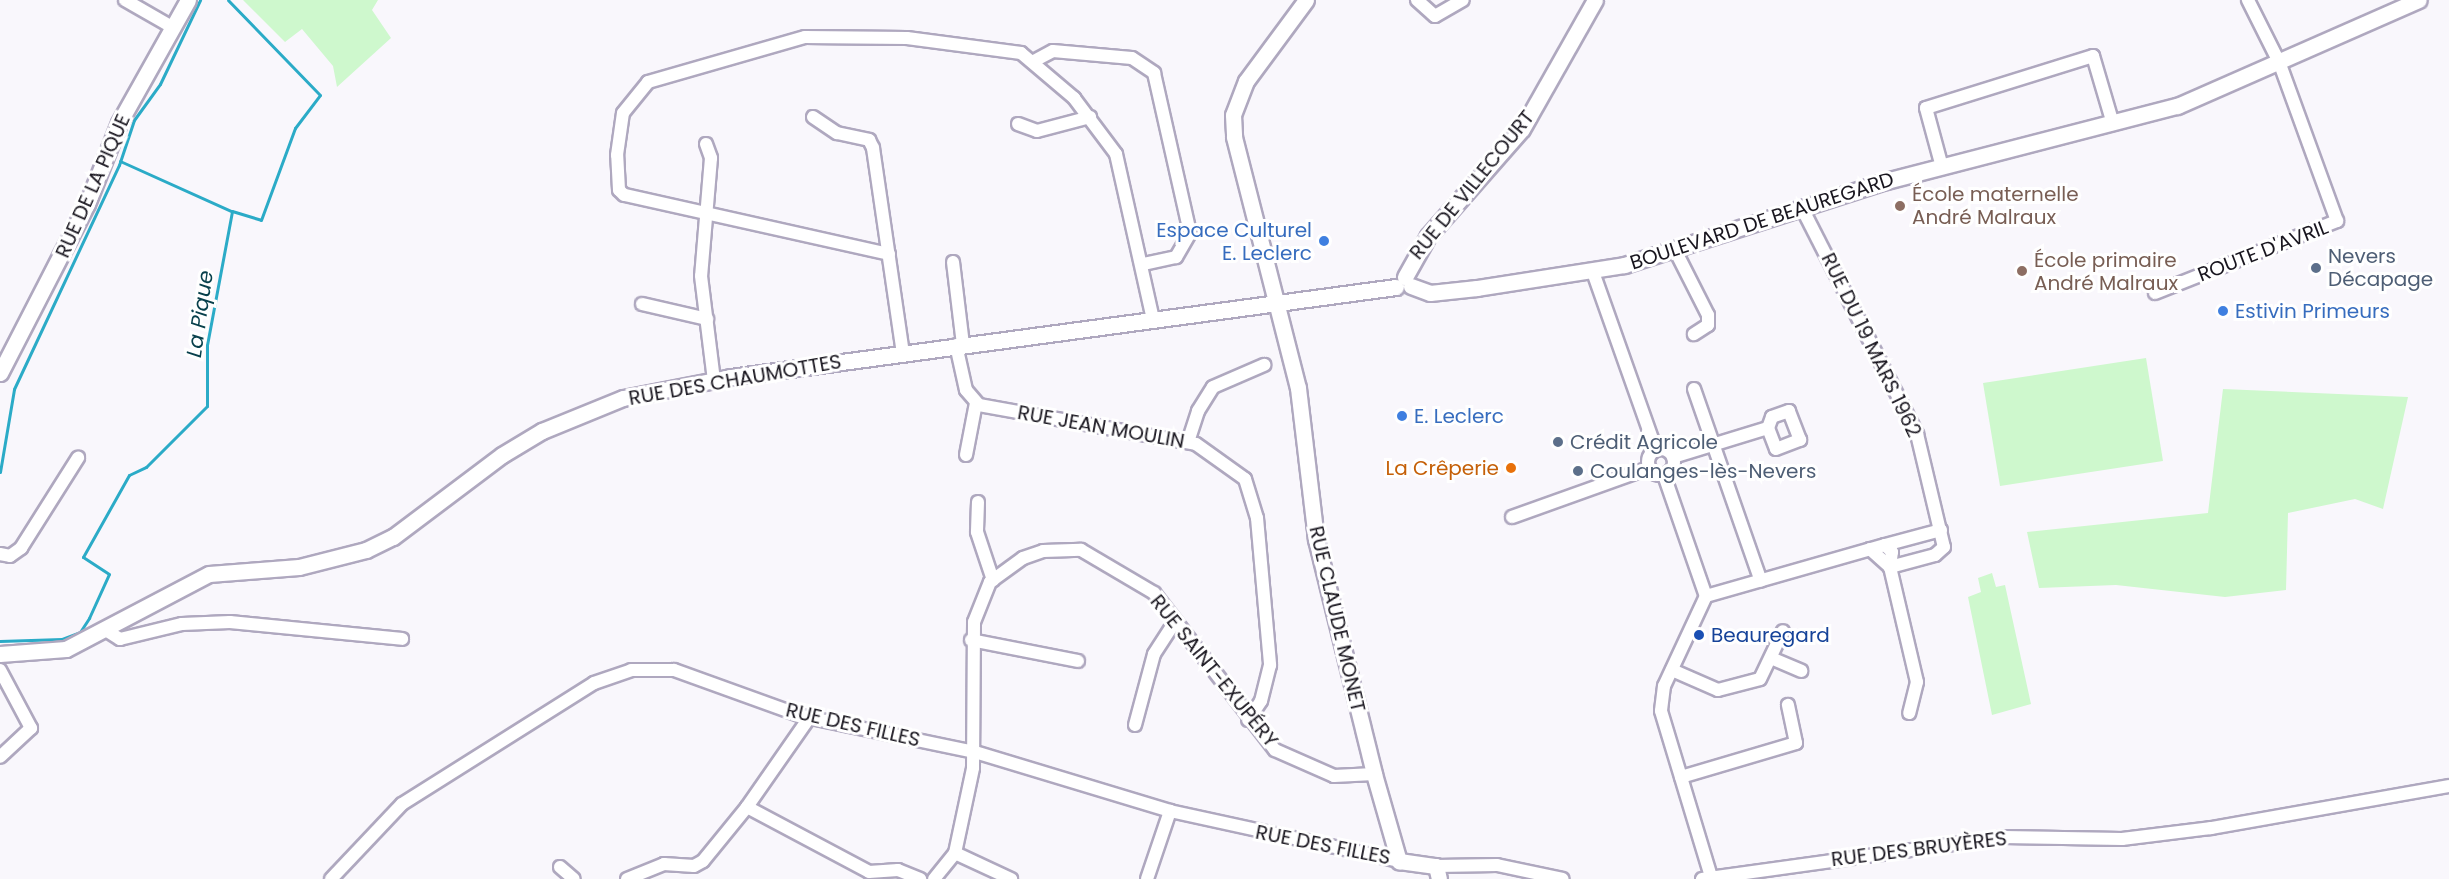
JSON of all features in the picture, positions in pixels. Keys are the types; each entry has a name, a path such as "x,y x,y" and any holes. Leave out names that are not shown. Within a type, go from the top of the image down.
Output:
{"street":[{"path":"125,0 172,27"},
{"name":"RUE DE LA PIQUE","path":"0,373 87,204 119,123 188,0"},
{"name":"RUE CLAUDE MONET","path":"1306,0 1256,64 1233,115 1239,167 1279,302 1306,434 1316,539 1374,774 1399,861"},
{"path":"1417,0 1435,16 1463,0"},
{"path":"2248,0 2280,64"},
{"name":"BOULEVARD DE BEAUREGARD","path":"1279,302 1404,283 1430,293 1593,272 1675,250 1802,208 1942,167 2177,106 2280,64 2419,0"},
{"name":"RUE DE VILLECOURT","path":"1404,283 1428,236 1522,129 1588,2"},
{"path":"889,254 637,200 619,190 619,122 648,82 805,38 973,44 1021,52 1034,61 1090,117 1123,173 1153,319"},
{"path":"1034,61 1053,51 1120,57 1139,60 1154,73 1190,233 1176,257 1142,264"},
{"path":"1942,167 1926,108 2093,56 2113,124"},
{"name":"ROUTE D'AVRIL","path":"2155,293 2337,221 2280,64"},
{"path":"813,117 837,133 871,143 903,353"},
{"path":"1018,124 1037,131 1090,117"},
{"path":"706,144 711,158 701,276 714,380"},
{"name":"RUE DU 19 MARS 1962","path":"1802,208 1910,417 1941,530"},
{"path":"1675,250 1708,315 1708,325 1694,333"},
{"path":"953,262 959,345 966,390 976,403 966,455"},
{"path":"1593,272 1656,450 1649,468"},
{"name":"RUE DES CHAUMOTTES","path":"0,654 66,649 209,574 322,564 366,550 393,537 502,455 542,431 623,398 714,380 1279,302"},
{"path":"642,304 707,319"},
{"path":"1188,442 1197,411 1213,387 1264,365"},
{"path":"1694,389 1761,581"},
{"name":"RUE JEAN MOULIN","path":"976,403 1188,442 1234,467 1254,502 1270,665 1264,695 1248,720"},
{"path":"1656,450 1673,458 1768,428"},
{"path":"0,554 10,556 21,548 78,458"},
{"path":"1664,475 1673,466 1673,458"},
{"path":"1512,517 1649,468 1664,475 1706,596 1672,670 1661,703 1706,878"},
{"path":"933,879 955,853 975,752 971,640 993,580 977,532 978,502"},
{"path":"1706,596 1941,530 1942,552 1890,567"},
{"path":"1885,545 1892,552 1890,567 1917,682 1909,713"},
{"name":"RUE SAINT-EXUPÉRY","path":"993,580 1023,558 1065,548 1081,550 1154,593 1248,720 1275,750 1313,771 1374,774"},
{"path":"1870,549 1890,567"},
{"path":"104,629 120,639 182,624 230,622 402,639"},
{"path":"1136,725 1154,654 1175,622"},
{"path":"1672,670 1718,690 1760,679 1783,631"},
{"path":"971,640 1078,661"},
{"path":"1771,658 1801,671"},
{"path":"0,670 31,728 0,757"},
{"name":"RUE DES FILLES","path":"331,879 402,804 594,683 631,670 674,670 809,718 975,752 1170,811 1399,861 1437,873"},
{"path":"1681,777 1796,743 1788,705"},
{"path":"627,879 664,864 694,866 703,861 747,807 809,718"},
{"name":"RUE DES BRUYÈRES","path":"1706,878 2004,837 2122,839 2211,828 2449,786"},
{"path":"747,807 869,873 898,870 920,879"},
{"path":"1147,879 1170,811"},
{"path":"955,853 1011,879"},
{"path":"1437,873 1497,865 1563,879"},
{"path":"560,867 574,879"}],"green space":[{"path":"243,0 378,0 372,10 391,38 337,87 333,66 302,29 285,42"},
{"path":"2146,358 2163,461 2000,486 1983,383"},
{"path":"2223,389 2408,397 2383,509 2355,499 2288,513 2286,590 2225,597 2116,585 2039,588 2027,532 2208,513"},
{"path":"1992,573 1996,587 2005,585 2031,704 1992,715 1968,597 1981,592 1978,578"}],"waterway":[{"name":"La Pique","path":"0,472 14,389 119,165 134,120 160,84 200,0"},
{"name":"La Pique","path":"0,641 62,639 80,632 89,618 109,574 83,557 129,475 146,467 207,406 207,345 232,211 261,220 295,128 320,95 228,0"},
{"name":"La Pique","path":"120,161 231,211"}],"place":[{"name":"École maternelle André Malraux","path":"1900,206"},
{"name":"Espace Culturel E. Leclerc","path":"1324,241"},
{"name":"Nevers Décapage","path":"2316,268"},
{"name":"École primaire André Malraux","path":"2022,271"},
{"name":"Estivin Primeurs","path":"2223,311"},
{"name":"E. Leclerc","path":"1402,416"},
{"name":"Crédit Agricole","path":"1558,442"},
{"name":"La Crêperie","path":"1511,468"},
{"name":"Coulanges-lès-Nevers","path":"1578,471"},
{"name":"Beauregard","path":"1699,635"}]}
